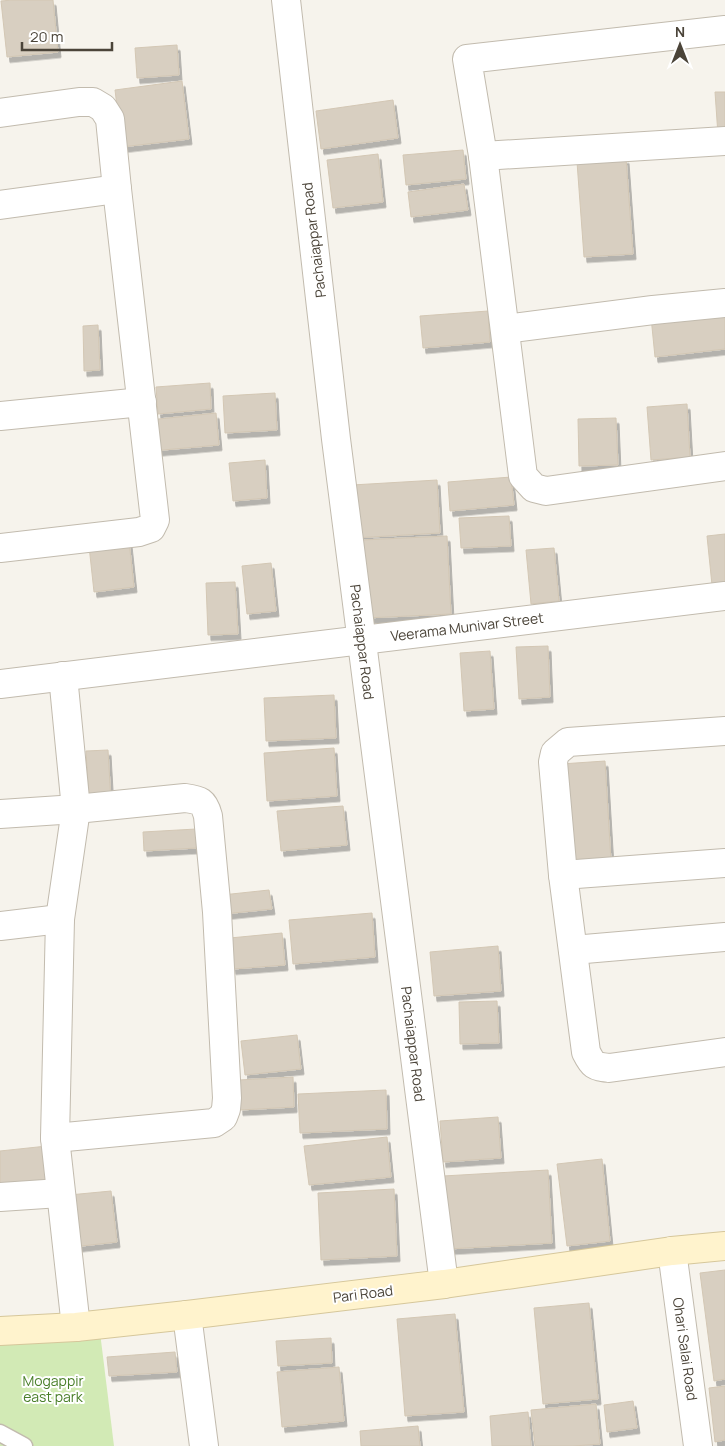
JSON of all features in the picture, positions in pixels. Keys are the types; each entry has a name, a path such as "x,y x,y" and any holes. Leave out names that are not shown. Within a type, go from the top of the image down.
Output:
{"main road":[{"name":"Pari Road","path":"0,1331 76,1327 187,1315 444,1284 672,1251 725,1246"}],"street":[{"name":"Pachaiappar Road","path":"286,0 336,439 444,1284"},
{"path":"725,30 467,59 483,156 523,476 534,488 546,491 725,466"},
{"path":"0,113 79,102 93,102 103,108 110,119 156,520 151,528 139,532 0,548"},
{"path":"483,156 725,141"},
{"path":"0,205 117,189"},
{"path":"505,329 725,303"},
{"path":"0,416 142,402"},
{"name":"Veerama Munivar Street","path":"0,684 725,596"},
{"path":"63,676 76,809 60,919 55,1138 76,1327"},
{"path":"725,731 568,742 555,754 553,762 563,875 586,1052 589,1059 596,1066 609,1068 725,1052"},
{"path":"0,814 76,809 186,798 198,800 205,806 208,816 217,912 227,1098 223,1117 214,1123 55,1138"},
{"path":"563,875 725,863"},
{"path":"0,926 60,919"},
{"path":"573,950 725,937"},
{"path":"0,1196 60,1194"},
{"name":"Ohari Salai Road","path":"672,1251 698,1446"},
{"path":"187,1315 204,1446"}],"lane":[{"path":"0,1433 24,1446"}],"green space":[{"name":"Mogappir east park","path":"99,1324 114,1446 0,1446 0,1330"}],"building":[{"path":"53,0 58,52 7,57 1,1"},
{"path":"177,45 179,75 137,78 135,48"},
{"path":"182,81 189,139 122,147 115,90"},
{"path":"715,92 725,92 725,135 718,135"},
{"path":"393,100 398,138 321,149 316,111"},
{"path":"463,150 466,179 406,185 403,155"},
{"path":"378,154 383,202 333,208 327,160"},
{"path":"626,158 633,254 584,257 577,162"},
{"path":"464,184 468,210 411,217 408,192"},
{"path":"725,310 725,349 655,357 651,317"},
{"path":"488,311 490,342 423,348 420,316"},
{"path":"98,325 100,370 84,371 83,326"},
{"path":"210,383 211,409 158,414 156,387"},
{"path":"275,393 277,430 225,433 223,396"},
{"path":"687,404 690,457 651,460 647,407"},
{"path":"216,413 219,445 152,451 149,420"},
{"path":"616,418 618,465 579,466 578,419"},
{"path":"265,460 267,498 233,501 229,463"},
{"path":"511,477 514,505 450,511 448,482"},
{"path":"437,480 440,533 354,538 352,485"},
{"path":"509,516 511,546 461,548 459,518"},
{"path":"725,534 725,584 712,585 707,536"},
{"path":"447,536 451,614 366,618 362,540"},
{"path":"129,541 134,587 94,592 89,546"},
{"path":"554,548 559,601 531,604 526,550"},
{"path":"271,563 276,611 247,614 242,566"},
{"path":"235,582 238,634 208,635 206,583"},
{"path":"548,646 550,697 519,699 516,647"},
{"path":"490,651 494,709 464,711 460,653"},
{"path":"334,695 336,738 266,741 264,698"},
{"path":"334,748 337,796 267,801 264,753"},
{"path":"108,750 111,802 89,804 86,751"},
{"path":"605,761 611,861 567,864 561,764"},
{"path":"343,806 347,845 281,851 277,811"},
{"path":"196,829 197,848 144,851 143,832"},
{"path":"269,890 272,909 224,914 222,895"},
{"path":"372,913 375,957 293,964 289,920"},
{"path":"282,933 285,965 233,969 230,938"},
{"path":"498,946 501,991 434,996 430,952"},
{"path":"497,1001 499,1043 460,1044 459,1002"},
{"path":"297,1035 301,1069 245,1075 241,1041"},
{"path":"293,1077 294,1107 240,1110 239,1080"},
{"path":"386,1090 387,1129 300,1133 298,1094"},
{"path":"498,1117 501,1158 443,1162 440,1121"},
{"path":"387,1137 391,1177 309,1185 304,1146"},
{"path":"47,1146 51,1183 0,1189 0,1151"},
{"path":"602,1159 610,1241 567,1246 557,1164"},
{"path":"548,1170 552,1243 448,1249 443,1176"},
{"path":"394,1189 397,1256 321,1260 318,1193"},
{"path":"111,1191 117,1242 73,1247 69,1195"},
{"path":"725,1270 725,1379 714,1381 700,1273"},
{"path":"589,1303 598,1399 543,1404 534,1308"},
{"path":"455,1314 464,1412 405,1416 397,1319"},
{"path":"331,1338 332,1363 278,1366 276,1341"},
{"path":"175,1352 177,1372 109,1376 107,1357"},
{"path":"339,1367 344,1421 282,1427 277,1372"},
{"path":"725,1386 725,1440 715,1442 709,1388"},
{"path":"633,1401 637,1428 607,1432 604,1405"},
{"path":"596,1404 600,1444 535,1446 531,1410"},
{"path":"528,1412 531,1446 492,1446 490,1416"},
{"path":"418,1426 420,1446 361,1446 360,1431"}]}
